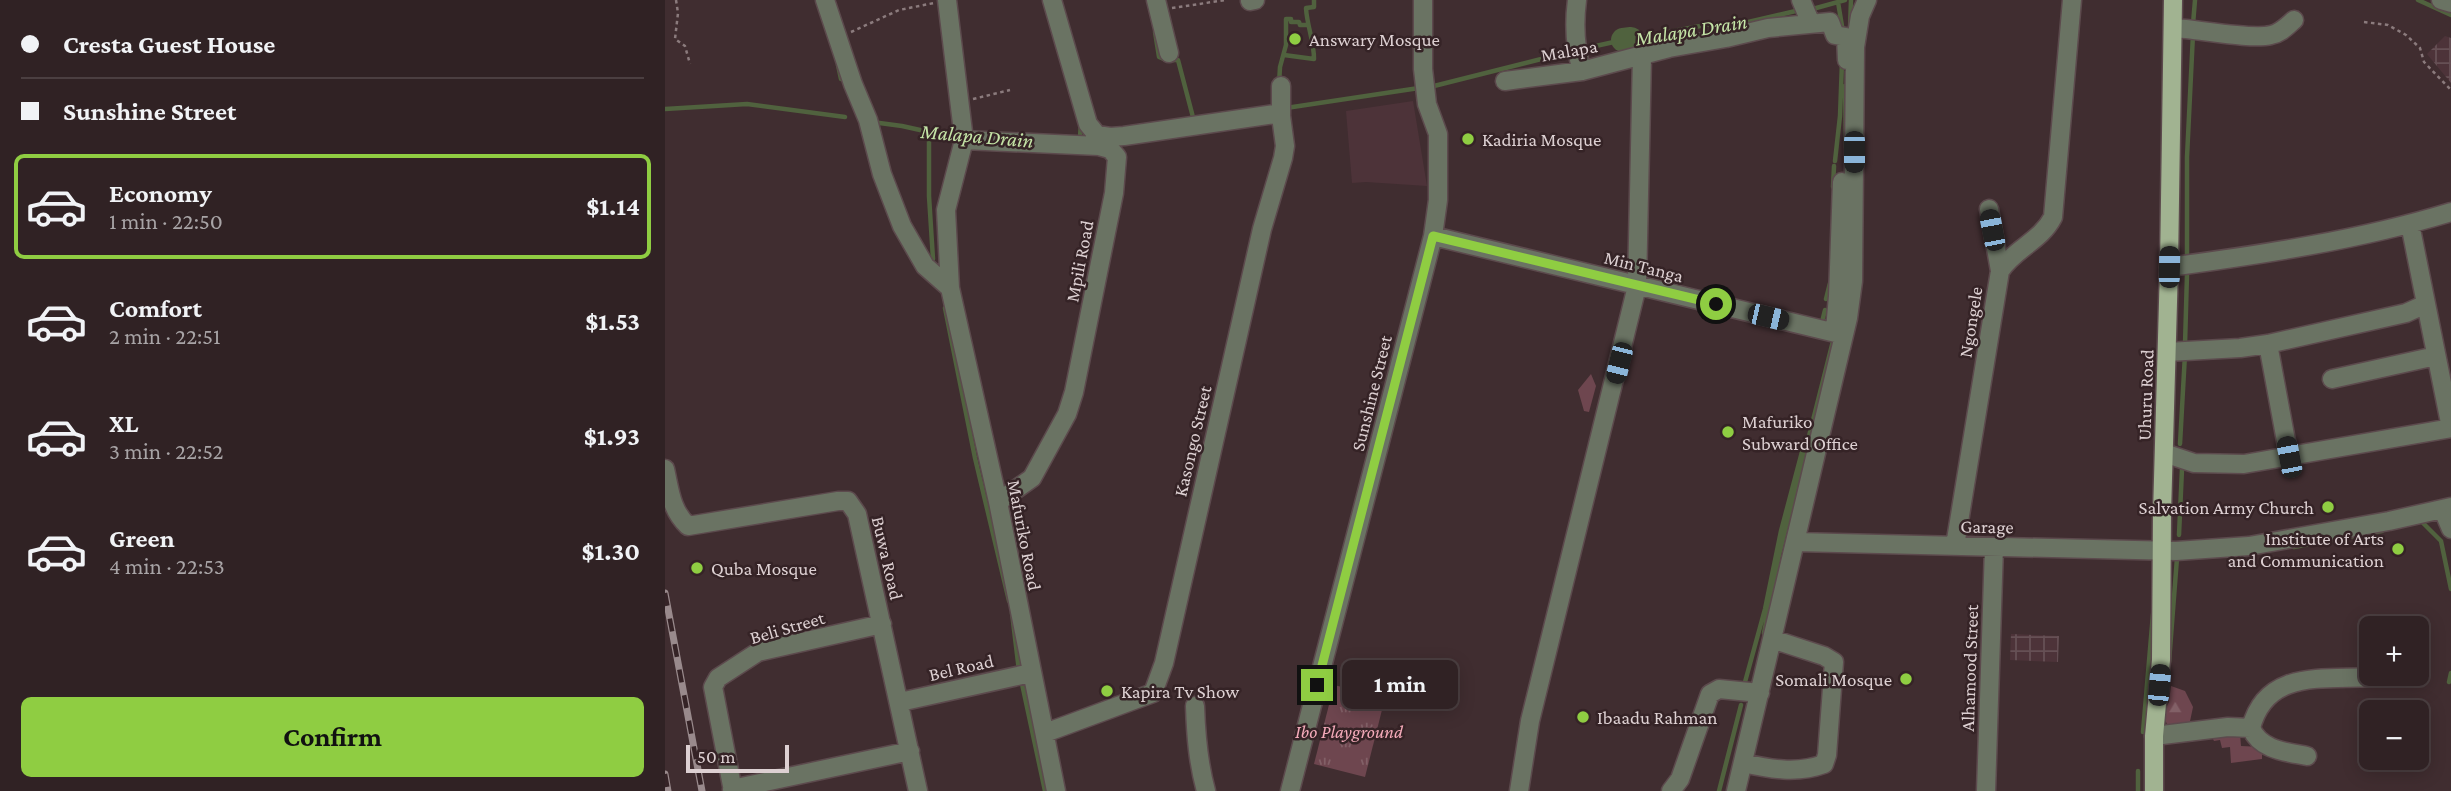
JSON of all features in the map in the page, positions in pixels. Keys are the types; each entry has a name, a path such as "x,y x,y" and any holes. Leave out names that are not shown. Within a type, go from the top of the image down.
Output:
{"main road":[{"name":"Uhuru Road","path":"2154,791 2154,736 2170,551 2164,453 2173,0"}],"street":[{"path":"825,0 868,120 882,174 902,226 925,266 950,288"},
{"path":"1052,0 1088,124 1097,135 1124,136 1281,113"},
{"name":"Sunshine Street","path":"1290,791 1433,236 1438,200 1438,134 1427,104 1423,69 1423,0"},
{"path":"1577,0 1575,20 1582,71"},
{"path":"1801,0 1809,19"},
{"path":"1737,791 1796,542 1839,334 1853,281 1847,44 1867,0"},
{"name":"Ngongele","path":"1955,546 2000,271 2008,258 2046,230 2053,217 2073,0"},
{"path":"2441,0 2451,3"},
{"name":"Mafuriko Road","path":"945,1 964,139 946,209 950,288 998,502 1056,791"},
{"path":"1157,5 1169,52"},
{"path":"2173,27 2253,36 2271,35 2294,20"},
{"name":"Malapa","path":"1506,81 1582,71 1669,48 1768,28 1830,22 1835,35 1847,44"},
{"path":"1519,791 1530,721 1637,286 1642,56"},
{"name":"Kasongo Street","path":"1045,733 1153,693 1164,663 1262,229 1283,158 1285,146 1281,86"},
{"name":"Mpili Road","path":"964,139 1099,146 1110,149 1117,157 1111,207 1074,392 1067,414 1033,478 998,502"},
{"path":"1989,209 2000,271"},
{"path":"2169,267 2288,251 2410,224 2451,212"},
{"path":"2164,453 2194,463 2244,464 2451,428 2410,224"},
{"name":"Min Tanga","path":"1433,236 1839,334"},
{"path":"2167,352 2268,344 2406,313 2426,303"},
{"path":"2268,344 2289,457"},
{"path":"2332,379 2436,356"},
{"name":"Buwa Road","path":"665,469 677,516 688,526 848,501 857,514 918,791"},
{"path":"2447,509 2451,529"},
{"name":"Garage","path":"1796,542 2170,551 2249,545 2447,509"},
{"name":"Alhamood Street","path":"1986,791 1994,547"},
{"name":"Beli Street","path":"733,790 713,687 717,678 758,653 882,624"},
{"path":"1743,763 1774,770 1796,769 1824,764 1827,755 1834,662 1824,656 1772,639"},
{"name":"Bel Road","path":"900,702 1031,673"},
{"path":"2307,756 2267,747 2255,737 2251,728 2255,713 2266,696 2290,682 2359,678"},
{"path":"1671,791 1680,779 1710,694 1719,689 1760,693"},
{"path":"1195,706 1196,744 1206,791"},
{"path":"2154,736 2228,727 2251,728"},
{"path":"733,790 910,751"}],"path":[{"path":"675,0 678,13 675,39 685,46 690,64"},
{"path":"1157,5 1226,0"},
{"path":"838,39 899,10 945,1"},
{"path":"2364,22 2388,25 2406,35 2420,48 2424,62 2451,90"},
{"path":"960,102 1010,90"}],"shaded area":[{"path":"2445,36 2451,38 2451,83 2427,54"},
{"path":"1413,101 1427,186 1352,183 1346,111"},
{"path":"2011,634 2059,636 2058,662 2010,660"}],"green space":[{"path":"1591,374 1596,386 1589,412 1584,411 1578,390"},
{"name":"Ibo Playground","path":"1334,685 1385,698 1365,777 1314,764"},
{"path":"2171,686 2185,691 2193,707 2189,726 2168,727 2163,714 2169,702"},
{"path":"2240,733 2241,746 2262,747 2262,759 2231,763 2230,747 2222,748 2220,740 2214,741 2211,735"}],"waterway":[{"path":"1284,55 1314,59 1306,8 1314,7 1314,0"},
{"name":"Malapa Drain","path":"1809,10 1845,0"},
{"path":"1850,28 1851,0"},
{"path":"2193,24 2195,0"},
{"name":"Malapa Drain","path":"2418,0 2451,15"},
{"path":"1838,2 1843,32"},
{"name":"Malapa Drain","path":"1631,39 1711,24 1731,26 1800,10 1801,12"},
{"path":"1279,84 1286,45 1286,19 1299,22 1300,25 1308,25"},
{"path":"1155,32 1159,57 1178,60 1194,121"},
{"path":"2187,258 2187,157 2193,34"},
{"name":"Malapa Drain","path":"1623,40 1631,39"},
{"name":"Malapa Drain","path":"1582,49 1623,40"},
{"name":"Malapa Drain","path":"1430,87 1565,53"},
{"path":"1835,161 1842,62"},
{"path":"838,65 841,79"},
{"path":"1845,86 1846,148"},
{"name":"Malapa Drain","path":"1286,108 1419,88"},
{"name":"Malapa Drain","path":"665,109 747,104 845,117"},
{"path":"1080,138 1081,121"},
{"name":"Malapa Drain","path":"872,122 956,138 957,135"},
{"path":"929,131 933,259"},
{"path":"1833,187 1834,166"},
{"path":"2185,345 2187,274"},
{"path":"1826,299 1830,283"},
{"path":"945,308 975,458 1009,601"},
{"path":"1821,326 1825,310"},
{"path":"1764,633 1779,555 1834,337"},
{"path":"2180,444 2185,354"},
{"path":"1745,682 1803,448"},
{"path":"2179,535 2182,469"},
{"path":"2417,522 2421,521 2441,541 2451,589"},
{"path":"2294,547 2382,531"},
{"path":"2169,662 2177,558"},
{"path":"1012,613 1019,671"},
{"path":"2143,732 2153,614"},
{"path":"2449,682 2451,673"},
{"path":"1021,679 1045,791"},
{"path":"1719,791 1741,705"},
{"path":"2138,771 2138,791"}],"railway":[{"path":"665,593 702,791"},
{"path":"665,774 668,791"}],"place":[{"name":"Answary Mosque","path":"1295,39"},
{"name":"Kadiria Mosque","path":"1468,139"},
{"name":"Mafuriko Subward Office","path":"1728,432"},
{"name":"Salvation Army Church","path":"2328,507"},
{"name":"Institute of Arts and Communication","path":"2398,549"},
{"name":"Quba Mosque","path":"697,568"},
{"name":"Somali Mosque","path":"1906,679"},
{"name":"Kapira Tv Show","path":"1107,691"},
{"name":"Ibaadu Rahman","path":"1583,717"}],"route":[{"path":"1317,685 1433,236 1716,304"}]}
